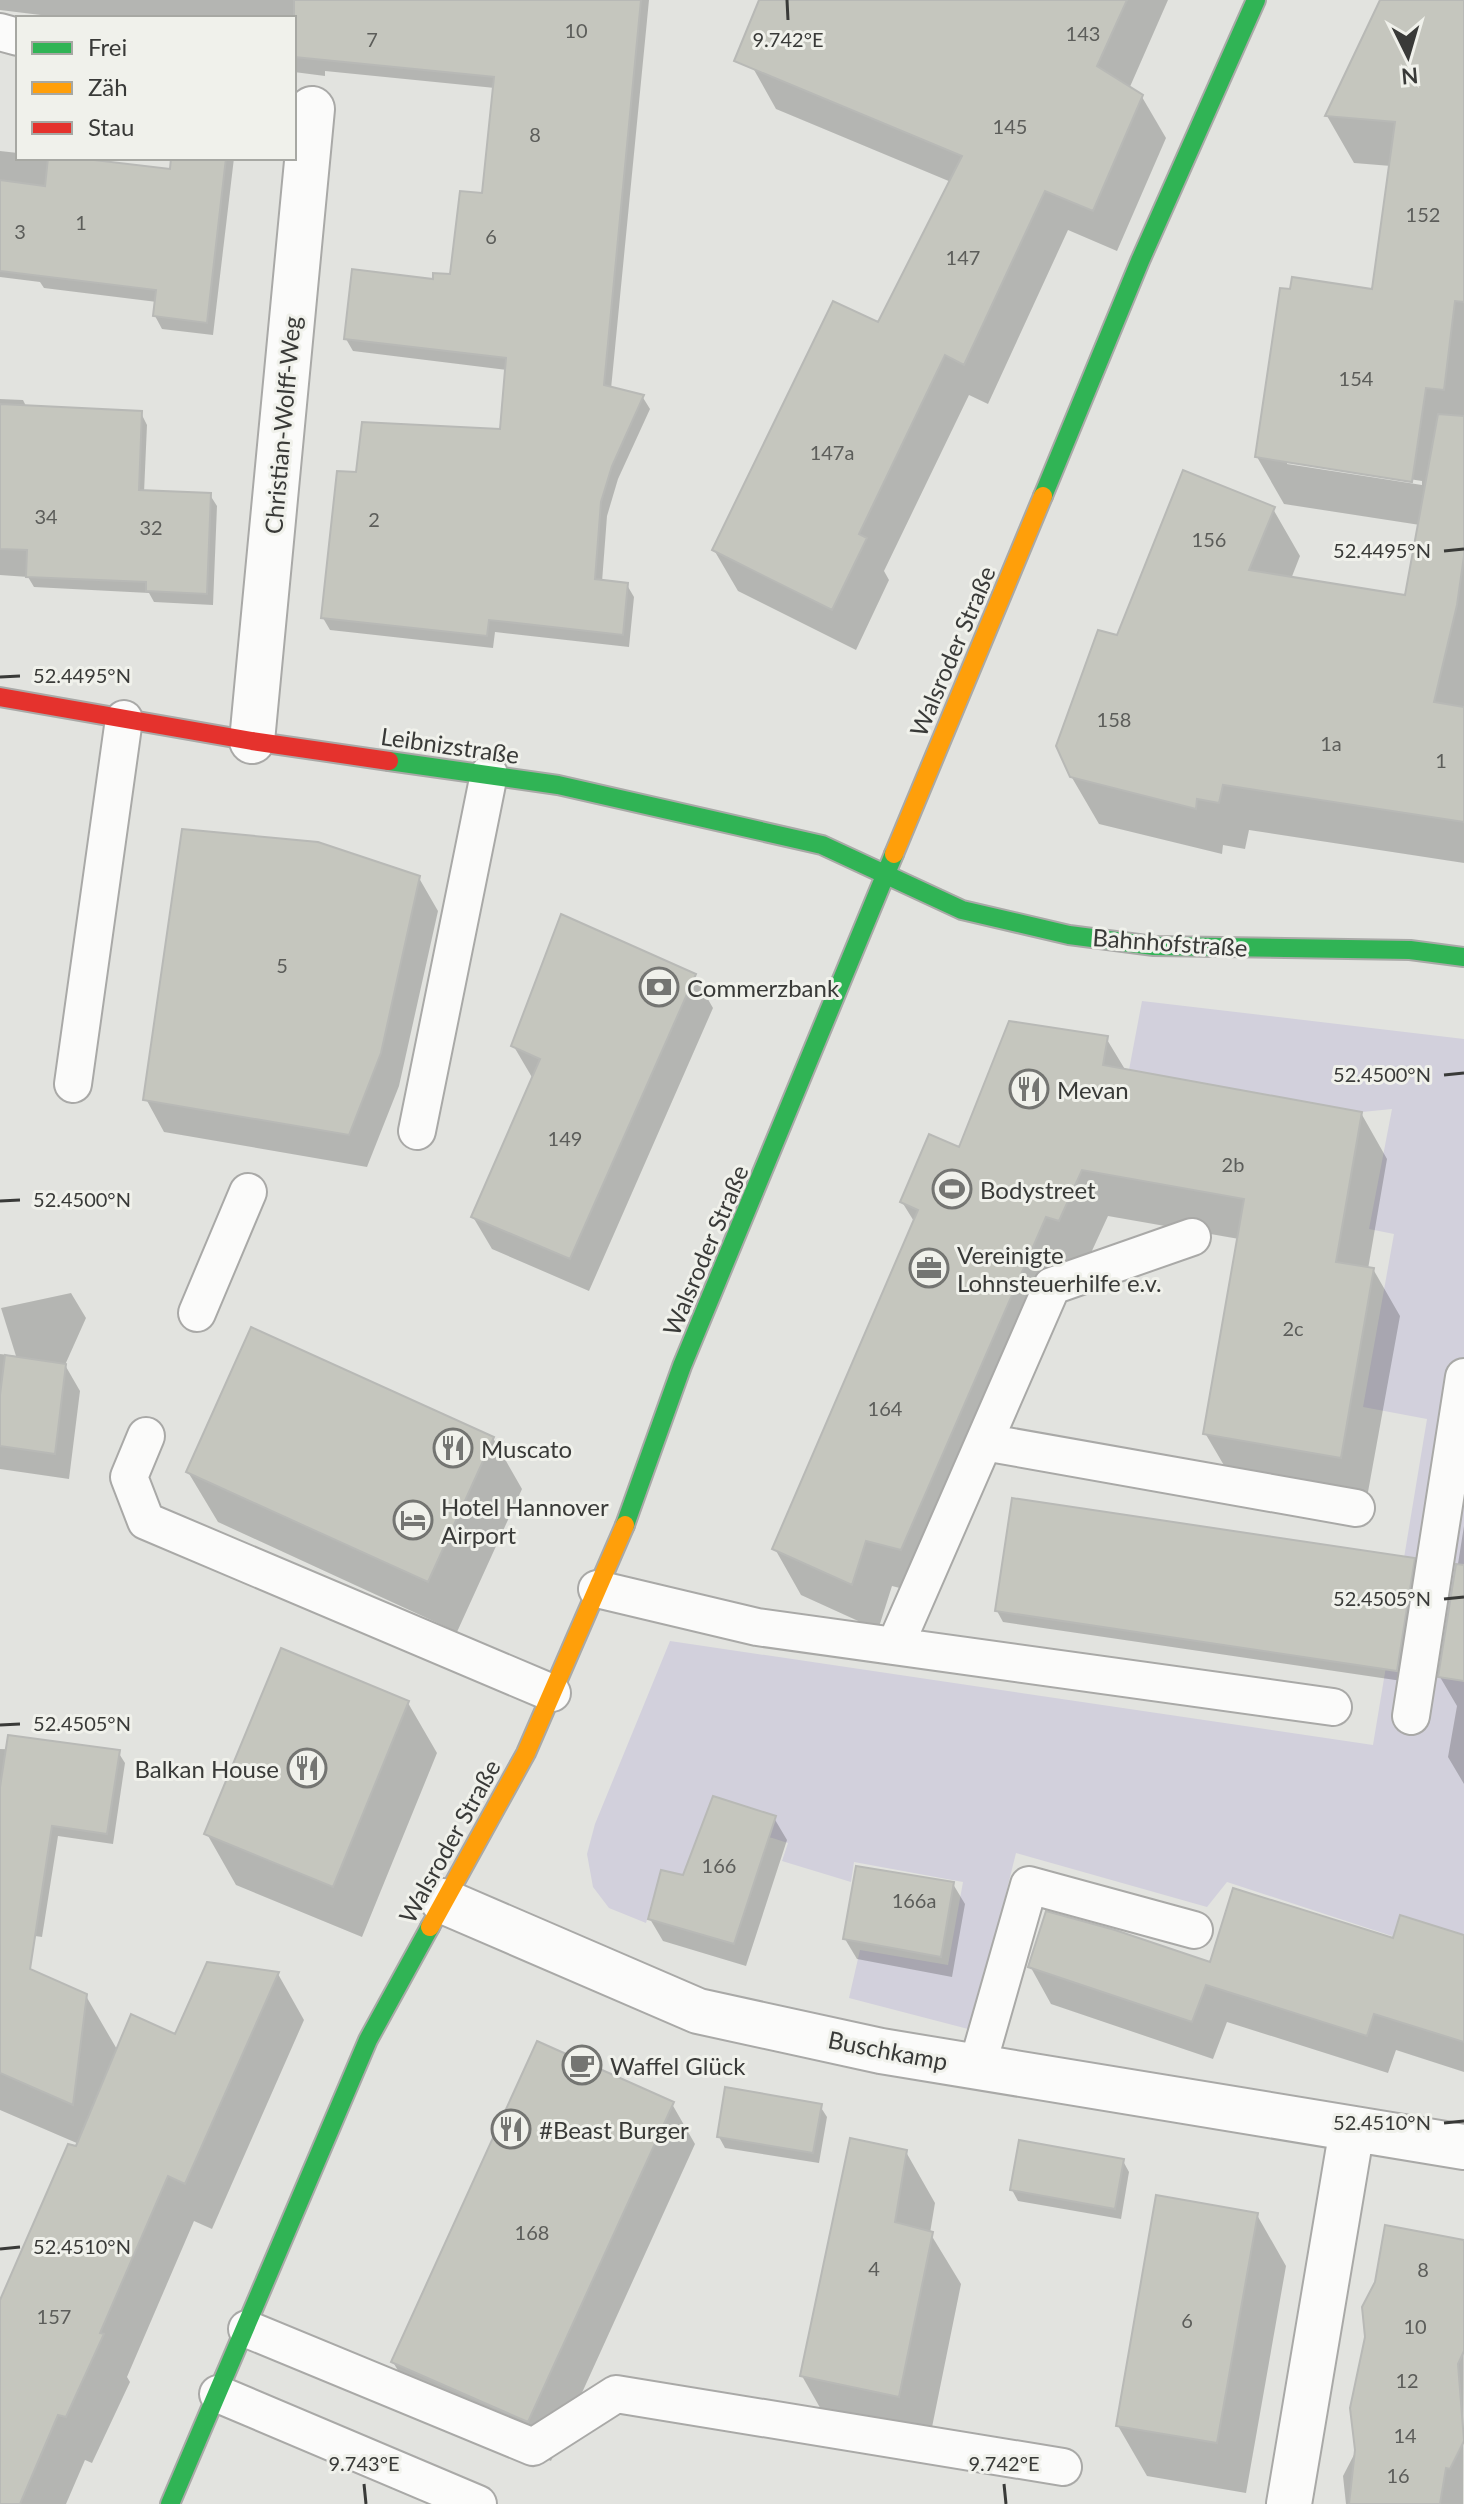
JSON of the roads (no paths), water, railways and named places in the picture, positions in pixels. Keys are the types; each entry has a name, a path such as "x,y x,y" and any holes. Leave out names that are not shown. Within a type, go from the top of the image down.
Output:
{"street":[{"name":"Walsroder Straße","path":"170,2504 368,2040 526,1753 629,1516 682,1366 1140,261 1256,0"},
{"name":"Christian-Wolff-Weg","path":"252,741 303,107"},
{"name":"Leibnizstraße","path":"0,697 252,741 558,785 822,845 885,876"},
{"name":"Bahnhofstraße","path":"885,876 962,910 1069,935 1154,946 1410,950 1464,957"},
{"name":"Buschkamp","path":"443,1901 698,2011 881,2051 1464,2147"},
{"path":"1289,2504 1352,2129"}],"lane":[{"path":"73,1084 124,719"},
{"path":"417,1131 489,774"},
{"path":"197,1313 248,1192"},
{"path":"895,1646 1052,1286 1192,1237"},
{"path":"1411,1716 1464,1377"},
{"path":"146,1436 129,1477 146,1521 552,1693"},
{"path":"984,1442 1356,1508"},
{"path":"597,1589 757,1627 1333,1707"},
{"path":"977,2067 1029,1885 1194,1930"},
{"path":"247,2329 533,2447 616,2394 1063,2467"},
{"path":"218,2394 478,2504"}],"place":[{"name":"Commerzbank","path":"659,987"},
{"name":"Mevan","path":"1029,1089"},
{"name":"Bodystreet","path":"952,1189"},
{"name":"Vereinigte Lohnsteuerhilfe e.v.","path":"929,1268"},
{"name":"Muscato","path":"453,1448"},
{"name":"Hotel Hannover Airport","path":"413,1520"},
{"name":"Balkan House","path":"307,1768"},
{"name":"Waffel Glück","path":"582,2065"},
{"name":"#Beast Burger","path":"511,2129"}]}
